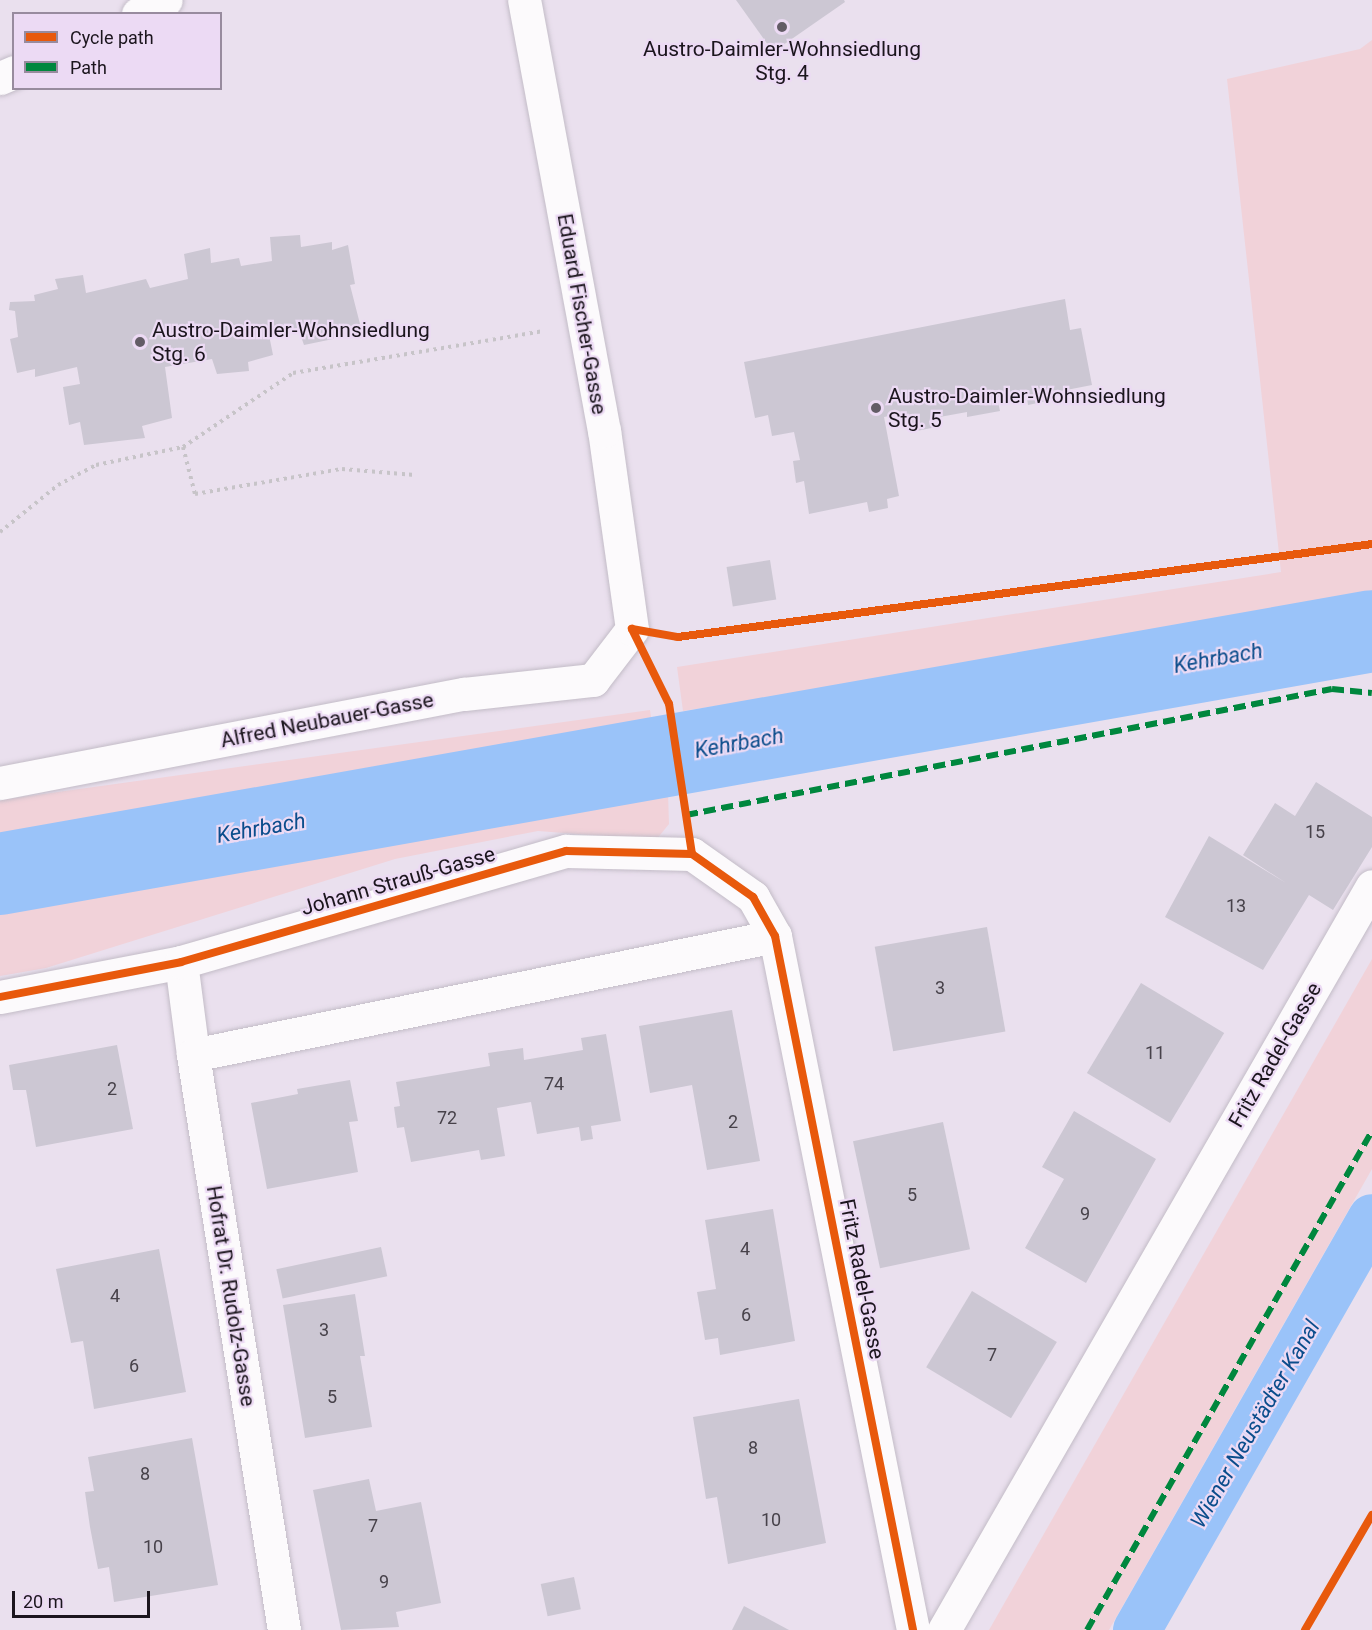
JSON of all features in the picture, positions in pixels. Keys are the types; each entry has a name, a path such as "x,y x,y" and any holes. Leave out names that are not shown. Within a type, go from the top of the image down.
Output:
{"street":[{"path":"142,12 166,0"},
{"name":"Eduard Fischer-Gasse","path":"524,0 604,431 632,628"},
{"name":"Alfred Neubauer-Gasse","path":"0,783 464,694 593,680 632,628"},
{"name":"Johann Strauß-Gasse","path":"0,998 181,962 566,851 692,854 753,897 776,936"},
{"name":"Fritz Radel-Gasse","path":"944,1630 1372,886"},
{"path":"193,1055 776,936"},
{"name":"Fritz Radel-Gasse","path":"776,936 913,1630"},
{"name":"Hofrat Dr. Rudolz-Gasse","path":"181,962 193,1055 284,1630"}],"path":[{"path":"0,532 58,485 96,465 183,447 293,373 585,324"},
{"path":"183,447 195,494 342,469 415,475"}],"shaded area":[{"path":"1372,40 1372,604 683,711 677,667 1281,572 1227,79 1360,49"},
{"path":"650,710 655,744 0,853 0,800"},
{"path":"668,793 669,824 656,840 538,831 395,859 46,968 0,976 0,909"},
{"path":"1372,959 1372,1169 1109,1630 989,1630"}],"building":[{"name":"Austro-Daimler-Wohnsiedlung Stg. 4","path":"736,0 844,0 845,2 773,52"},
{"name":"Austro-Daimler-Wohnsiedlung Stg. 6","path":"300,235 301,247 332,242 332,250 348,245 355,284 350,285 360,324 336,330 338,338 304,345 298,328 269,335 273,355 248,362 249,371 217,374 212,359 165,367 172,418 142,426 145,438 84,445 80,422 69,425 63,387 80,384 77,367 35,377 35,369 17,373 10,339 18,337 15,311 9,310 10,302 35,301 34,295 58,289 55,279 83,275 86,293 146,279 150,288 188,279 184,254 210,248 211,263 239,258 241,266 272,261 270,237"},
{"name":"Austro-Daimler-Wohnsiedlung Stg. 5","path":"1065,299 1070,330 1081,328 1092,385 1051,393 1052,400 1028,405 1026,391 997,397 1000,411 967,417 967,412 934,418 936,427 912,432 911,423 900,425 898,414 884,417 899,496 887,499 888,508 869,512 867,502 809,514 804,481 796,483 793,461 800,460 794,432 772,436 768,415 755,418 744,362"},
{"path":"770,560 776,600 733,606 727,567"},
{"path":"1316,782 1372,817 1372,847 1333,910 1309,895 1263,970 1165,917 1209,836 1286,883 1243,855 1275,803 1295,816"},
{"path":"987,927 1005,1031 893,1051 875,947"},
{"path":"1141,983 1224,1033 1170,1123 1087,1073"},
{"path":"732,1010 760,1161 707,1170 692,1085 650,1093 639,1026"},
{"path":"606,1034 621,1121 591,1126 593,1139 581,1141 579,1127 537,1134 531,1102 497,1108 505,1156 481,1160 479,1150 411,1162 404,1127 397,1128 394,1107 400,1106 396,1082 490,1066 488,1053 523,1048 524,1060 583,1050 581,1038"},
{"path":"117,1045 133,1129 36,1147 26,1090 13,1090 9,1065"},
{"path":"350,1080 358,1121 349,1122 358,1172 267,1189 251,1103 298,1094 297,1089"},
{"path":"1074,1111 1156,1159 1086,1283 1025,1248 1064,1179 1042,1167"},
{"path":"943,1122 970,1249 880,1268 853,1141"},
{"path":"773,1209 795,1341 720,1355 718,1338 705,1340 697,1292 716,1289 705,1220"},
{"path":"381,1247 387,1276 283,1299 276,1269"},
{"path":"159,1249 186,1392 94,1409 83,1341 71,1343 56,1269"},
{"path":"972,1291 1057,1342 1011,1418 926,1367"},
{"path":"355,1294 365,1356 360,1356 372,1427 305,1438 283,1305"},
{"path":"799,1399 826,1543 728,1564 717,1497 706,1499 693,1417"},
{"path":"192,1438 218,1585 114,1602 109,1567 98,1569 90,1527 85,1492 94,1491 88,1457"},
{"path":"369,1479 376,1511 421,1502 441,1603 396,1612 399,1627 341,1630 313,1490"},
{"path":"574,1577 581,1609 548,1616 541,1584"},
{"path":"744,1606 789,1630 732,1630"}],"waterway":[{"name":"Kehrbach","path":"0,874 1372,631"},
{"name":"Wiener Neustädter Kanal","path":"1137,1630 1372,1218"}],"marked path":[{"path":"686,815 1332,689 1372,693"},
{"path":"1087,1630 1372,1131"}],"cycle path":[{"path":"692,854 669,704 632,629 678,637 1372,544"},
{"path":"0,997 181,962 566,851 692,854 753,897 775,936 913,1630"},
{"path":"1305,1630 1372,1515"}],"place":[{"name":"Austro-Daimler-Wohnsiedlung Stg. 4","path":"782,27"},
{"name":"Austro-Daimler-Wohnsiedlung Stg. 6","path":"140,342"},
{"name":"Austro-Daimler-Wohnsiedlung Stg. 5","path":"876,408"}]}
